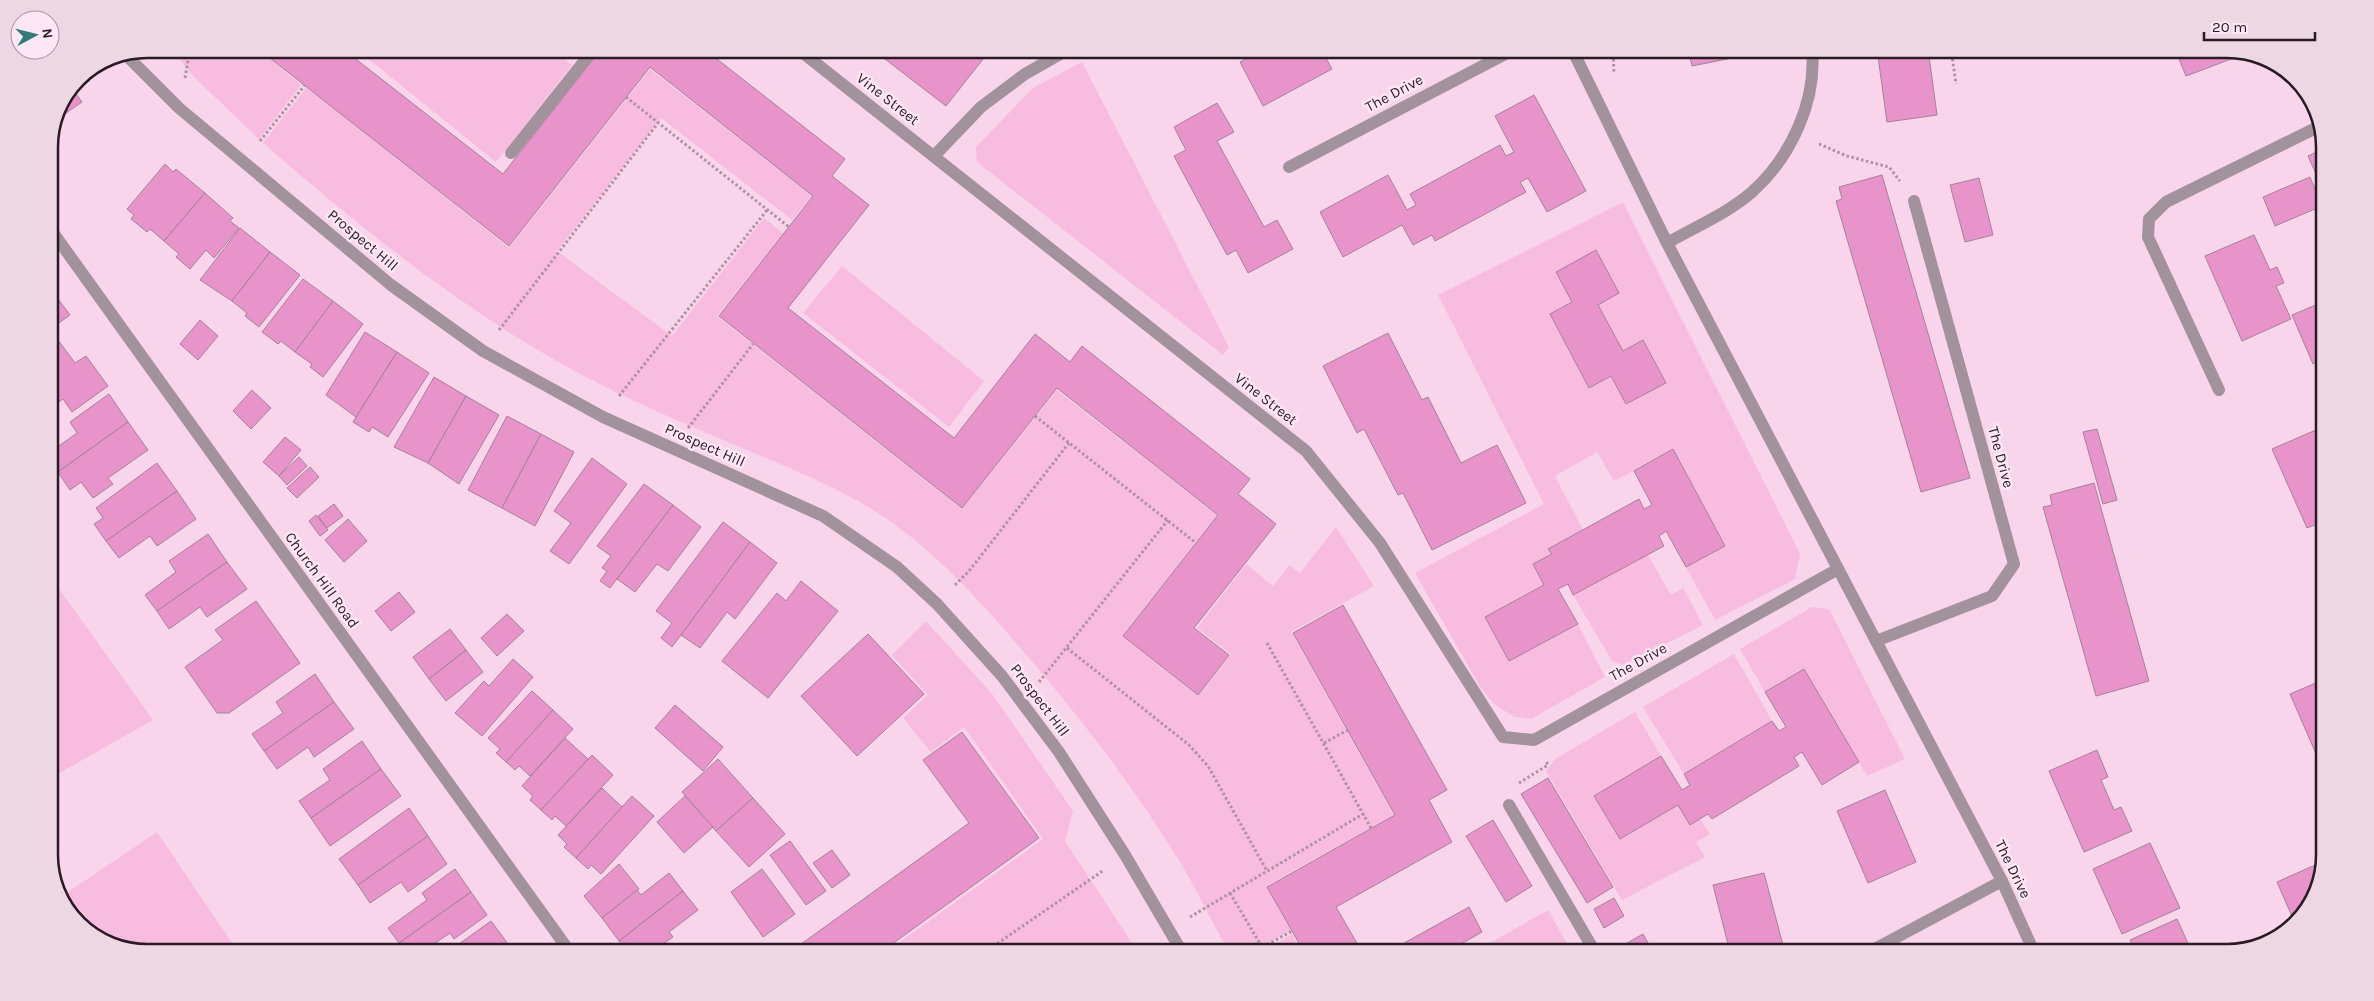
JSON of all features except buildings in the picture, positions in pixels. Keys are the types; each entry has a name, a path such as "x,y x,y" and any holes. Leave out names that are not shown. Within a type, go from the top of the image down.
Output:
{"street":[{"path":"511,153 587,58"},
{"name":"Vine Street","path":"809,58 1306,450 1380,543 1503,737 1534,740"},
{"path":"934,156 980,107 1025,74 1053,58"},
{"name":"The Drive","path":"1289,167 1498,58"},
{"name":"The Drive","path":"1576,58 1667,243 2002,881 2030,944"},
{"path":"1667,243 1719,214 1752,192 1776,166 1796,134 1809,97 1814,67 1813,58"},
{"name":"Prospect Hill","path":"130,59 179,108 391,284 483,351 603,416 823,516 897,567 937,604 1002,676 1059,752 1125,855 1177,944"},
{"path":"2219,390 2148,237 2149,219 2166,202 2315,129"},
{"name":"The Drive","path":"1876,641 1992,596 2014,564 1914,201"},
{"name":"Church Hill Road","path":"58,240 564,944"},
{"name":"The Drive","path":"1534,740 1838,568"},
{"path":"1508,805 1590,944"},
{"path":"1884,944 2002,881"}],"path":[{"path":"1952,58 1956,84"},
{"path":"244,162 305,85"},
{"path":"626,97 788,227"},
{"path":"483,351 658,123"},
{"path":"1796,134 1847,156 1890,167 1914,201"},
{"path":"603,416 767,210"},
{"path":"673,448 754,344"},
{"path":"1035,416 1196,543"},
{"path":"937,604 969,571 1069,443"},
{"path":"1020,700 1043,678 1168,520"},
{"path":"1267,643 1372,828"},
{"path":"1067,648 1190,745 1208,766 1267,871"},
{"path":"1324,743 1348,730"},
{"path":"1508,805 1504,791 1548,765 1534,740"},
{"path":"1169,929 1364,814"},
{"path":"997,944 1125,855"},
{"path":"1230,893 1260,944"},
{"path":"1267,944 1292,930"}],"shaded area":[{"path":"178,58 269,58 301,85 259,139 195,78"},
{"path":"367,58 563,58 572,65 496,162"},
{"path":"1082,62 1229,347 1223,355 977,162 976,147 1033,88"},
{"path":"650,69 812,196 792,220 661,118 557,251 672,336 764,218 783,233 717,316 962,509 1057,390 1217,515 1122,636 1198,696 1231,654 1197,628 1246,564 1273,586 1289,565 1300,573 1336,527 1374,586 1291,632 1394,815 1266,886 1291,930 1266,944 1225,944 1195,888 1165,838 1105,752 1039,670 984,606 911,537 870,508 843,493 625,397 539,351 497,325 416,268 338,207 263,143 307,87 509,248"},
{"path":"1623,202 1800,554 1795,579 1715,620 1686,567 1724,546 1673,450 1614,481 1597,452 1555,476 1583,530 1549,549 1552,554 1533,564 1544,585 1485,617 1509,661 1578,624 1605,677 1531,719 1515,717 1495,705 1481,688 1415,573 1544,504 1438,295","holes":["1596,250 1619,293 1598,305 1623,351 1643,340 1666,383 1626,404 1611,376 1589,388 1550,315 1572,302"]},
{"path":"842,266 984,381 949,427 803,313"},
{"path":"1648,555 1671,595 1683,588 1703,625 1623,665 1612,661 1573,595"},
{"path":"58,588 153,720 58,774"},
{"path":"1812,607 1829,609 1905,759 1867,776 1804,669 1765,692 1740,649"},
{"path":"926,621 993,695 1073,811 1065,841 1133,944 897,944 1043,839 964,727 931,752 903,718 928,695 892,655"},
{"path":"1734,654 1772,721 1684,774 1643,707"},
{"path":"1635,712 1661,756 1595,796 1620,839 1678,805 1690,825 1700,819 1710,834 1696,842 1705,857 1622,900 1546,771 1555,759"},
{"path":"157,832 233,944 146,944 112,937 88,922 72,904 67,893"},
{"path":"1548,910 1567,944 1488,944"},
{"path":"1292,934 1298,944 1274,944"}]}
